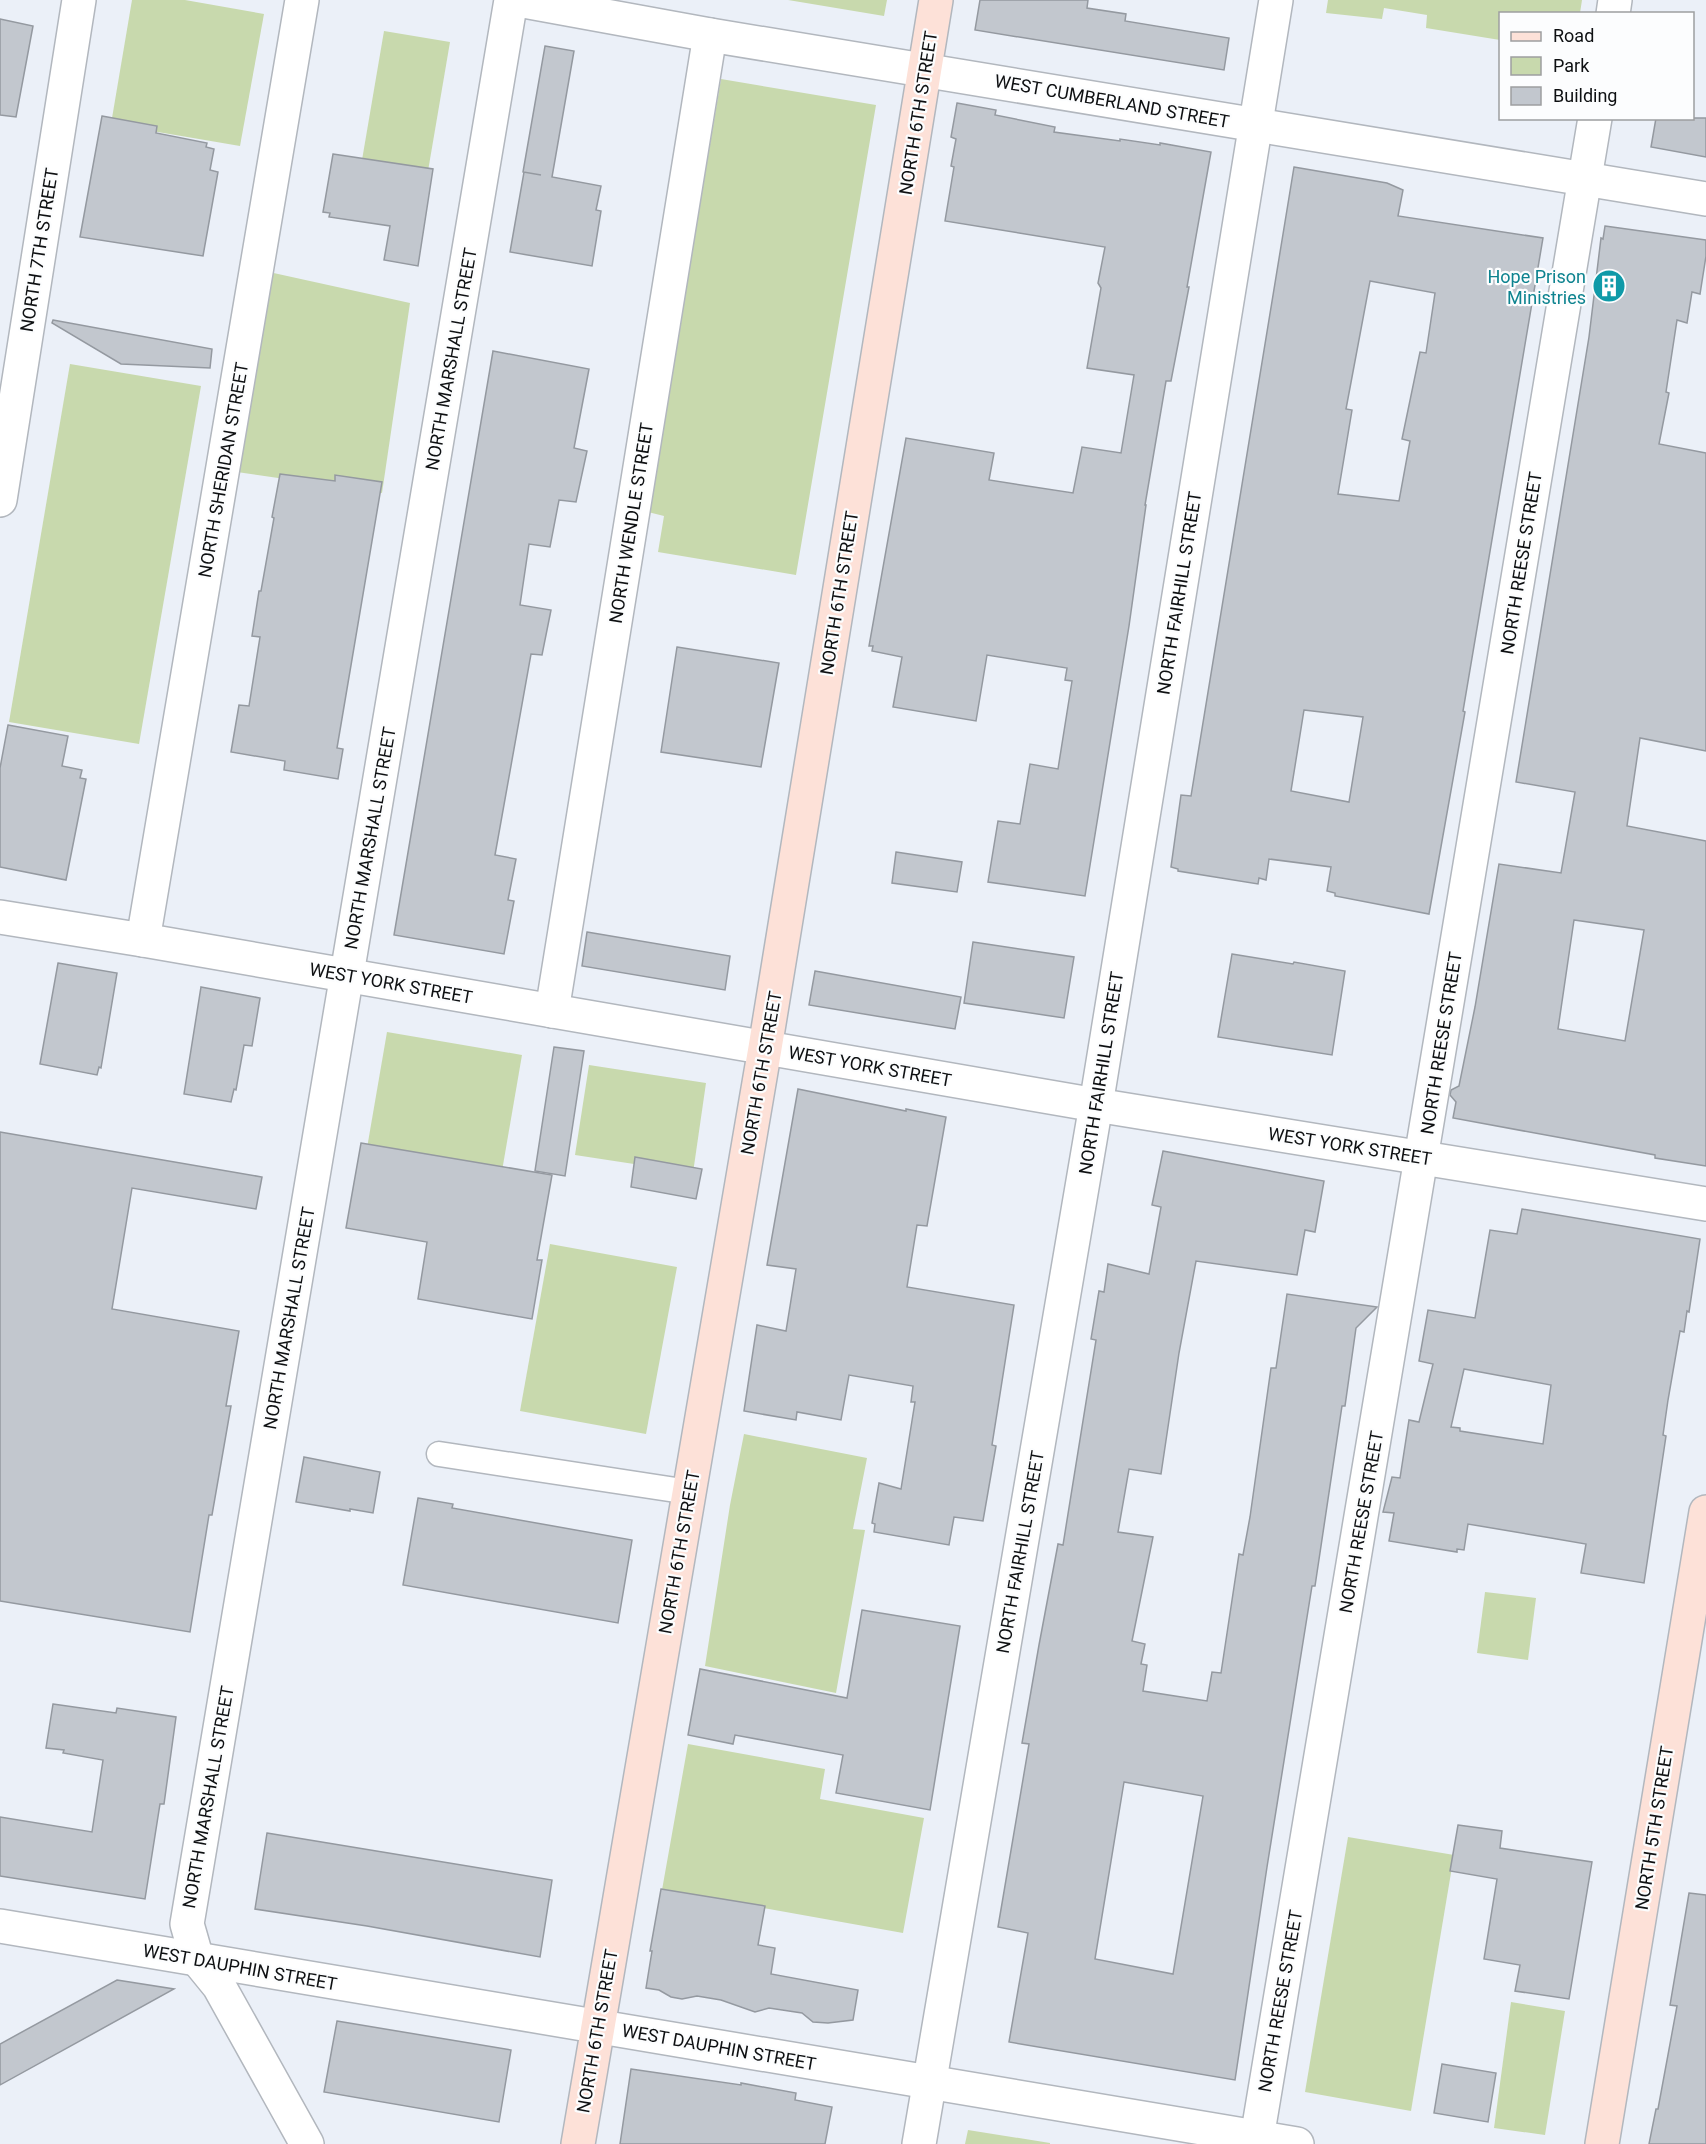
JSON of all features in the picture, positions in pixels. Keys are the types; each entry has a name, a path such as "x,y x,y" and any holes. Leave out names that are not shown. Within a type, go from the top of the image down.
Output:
{"main road":[{"name":"NORTH 6TH STREET","path":"578,2144 765,1048 936,0"},
{"name":"NORTH 5TH STREET","path":"1602,2144 1706,1512"}],"street":[{"name":"NORTH 7TH STREET","path":"0,500 79,0"},
{"name":"NORTH SHERIDAN STREET","path":"143,940 302,0"},
{"name":"NORTH MARSHALL STREET","path":"197,1959 187,1924 511,0"},
{"name":"WEST CUMBERLAND STREET","path":"518,0 710,35 1706,199"},
{"name":"NORTH FAIRHILL STREET","path":"919,2144 1096,1105 1276,0"},
{"name":"NORTH WENDLE STREET","path":"552,1011 710,35"},
{"name":"NORTH REESE STREET","path":"1257,2141 1595,120"},
{"name":"WEST YORK STREET","path":"0,917 1096,1105 1706,1204"},
{"name":"WEST DAUPHIN STREET","path":"0,1926 930,2082 1257,2141 1297,2144"},
{"path":"197,1959 219,1986 306,2144"}],"lane":[{"path":"439,1454 689,1492"}],"green space":[{"path":"132,0 185,0 264,14 240,146 111,124"},
{"path":"788,0 887,0 884,16"},
{"path":"1328,0 1582,0 1580,12 1499,12 1499,40 1426,28 1427,15 1384,8 1382,19 1326,13"},
{"path":"384,31 450,42 428,171 362,160"},
{"path":"721,79 876,105 796,575 658,552 664,516 648,512"},
{"path":"269,272 410,303 382,493 237,472"},
{"path":"70,364 201,386 139,744 9,722"},
{"path":"387,1032 522,1055 502,1171 367,1148"},
{"path":"589,1065 706,1083 693,1173 575,1155"},
{"path":"550,1244 677,1267 646,1434 520,1411"},
{"path":"744,1434 867,1458 853,1529 865,1530 836,1693 705,1666 730,1505"},
{"path":"1485,1592 1536,1598 1528,1660 1477,1653"},
{"path":"688,1744 825,1769 820,1799 924,1818 903,1933 662,1890"},
{"path":"1348,1837 1454,1855 1411,2111 1305,2092"},
{"path":"1511,2002 1565,2011 1545,2135 1494,2128"},
{"path":"968,2130 1050,2143 1050,2144 965,2144"}],"building":[{"path":"980,0 1088,0 1087,8 1126,14 1125,21 1229,38 1224,70 975,30"},
{"path":"0,19 33,26 16,117 0,115"},
{"path":"545,46 574,51 552,177 601,186 596,210 601,211 592,266 510,252"},
{"path":"957,103 996,110 995,115 1055,127 1054,132 1120,141 1120,139 1160,145 1160,143 1211,152 1187,287 1189,287 1171,381 1166,381 1145,505 1129,626 1085,896 988,882 998,821 1020,824 1030,764 1058,769 1072,681 1065,680 1067,668 987,655 976,721 893,707 902,657 872,651 873,646 869,646 906,438 994,453 989,480 1073,493 1082,447 1121,453 1134,375 1087,368 1101,288 1098,283 1105,247 945,221 954,167 951,166 956,139 951,137"},
{"path":"102,116 157,126 156,133 207,143 206,147 214,149 210,170 218,172 203,256 80,237"},
{"path":"1706,118 1706,157 1651,147 1656,120"},
{"path":"333,154 433,169 418,266 384,260 390,226 329,217 330,213 323,212"},
{"path":"1294,167 1387,183 1403,190 1398,216 1543,238 1463,711 1465,712 1429,914 1335,896 1335,893 1327,891 1331,867 1269,859 1266,880 1259,878 1258,884 1178,871 1171,867 1181,795 1191,796","holes":["1370,281 1435,293 1426,353 1420,352 1402,439 1410,441 1399,501 1338,494 1352,410 1346,409","1304,710 1363,717 1349,802 1291,791"]},
{"path":"1605,226 1706,240 1700,294 1692,292 1687,323 1677,320 1666,392 1669,393 1659,444 1706,453 1706,751 1640,738 1627,826 1706,841 1706,1166 1453,1118 1456,1102 1450,1095 1451,1090 1459,1086 1499,864 1561,873 1575,792 1516,782 1589,337 1601,238 1603,239","holes":["1574,920 1644,930 1625,1041 1558,1029"]},
{"path":"53,320 212,349 210,368 121,364 52,323"},
{"path":"493,351 589,369 574,448 587,451 576,502 559,500 550,547 529,544 520,605 551,610 542,655 531,654 495,855 516,859 508,900 514,901 504,954 394,935"},
{"path":"280,474 335,481 335,475 382,482 337,748 343,749 338,779 284,770 285,761 231,752 239,705 249,706 260,637 252,636"},
{"path":"677,647 779,663 761,767 661,752"},
{"path":"8,725 68,736 62,766 82,770 80,778 86,779 66,880 0,867 0,768"},
{"path":"896,852 962,862 957,892 892,883"},
{"path":"587,932 730,956 725,990 582,966"},
{"path":"973,942 1074,957 1064,1018 964,1003"},
{"path":"1232,954 1345,971 1332,1055 1218,1037"},
{"path":"58,963 117,973 101,1068 99,1067 97,1075 40,1064"},
{"path":"815,971 961,997 955,1029 809,1005"},
{"path":"201,987 260,998 252,1046 244,1045 236,1090 234,1089 231,1102 184,1094"},
{"path":"554,1047 584,1051 565,1176 535,1171"},
{"path":"798,1089 946,1117 927,1226 917,1225 907,1287 1014,1305 992,1445 996,1446 983,1521 954,1517 949,1545 874,1532 875,1524 872,1523 879,1483 901,1489 915,1402 911,1402 913,1386 849,1375 841,1420 797,1412 796,1420 744,1411 757,1325 786,1331 796,1269 767,1265"},
{"path":"0,1132 262,1177 256,1209 132,1188 112,1309 239,1331 226,1406 231,1406 212,1515 209,1515 190,1632 0,1601"},
{"path":"361,1143 552,1175 537,1260 542,1260 532,1319 418,1299 427,1242 346,1228"},
{"path":"1163,1151 1324,1181 1315,1232 1305,1230 1297,1275 1196,1261 1179,1353 1161,1474 1129,1469 1118,1532 1153,1537 1132,1641 1145,1644 1141,1664 1147,1665 1143,1691 1207,1701 1212,1672 1221,1673 1239,1554 1243,1555 1250,1517 1271,1368 1276,1368 1287,1294 1377,1307 1356,1328 1315,1586 1312,1586 1235,2080 1009,2042 1028,1933 998,1927 1029,1744 1022,1743 1058,1544 1063,1545 1096,1340 1091,1339 1099,1291 1104,1292 1108,1264 1149,1274 1161,1207 1152,1205","holes":["1124,1782 1203,1796 1173,1974 1095,1959"]},
{"path":"635,1157 702,1169 696,1199 631,1187"},
{"path":"1522,1209 1700,1239 1689,1312 1687,1311 1684,1332 1680,1331 1668,1400 1663,1435 1666,1436 1644,1583 1581,1573 1586,1544 1468,1524 1464,1550 1457,1549 1457,1552 1389,1541 1394,1513 1383,1512 1392,1477 1400,1478 1409,1420 1419,1422 1433,1364 1419,1361 1428,1310 1475,1318 1490,1230 1517,1234","holes":["1464,1369 1551,1385 1543,1444 1460,1431 1460,1428 1451,1427"]},
{"path":"304,1457 380,1472 373,1513 296,1502"},
{"path":"418,1498 453,1504 452,1508 632,1540 618,1623 403,1585"},
{"path":"862,1610 960,1626 930,1810 836,1793 843,1755 735,1735 733,1744 688,1735 700,1669 847,1698"},
{"path":"53,1704 116,1713 117,1708 176,1717 164,1804 160,1804 145,1899 0,1876 0,1817 92,1832 103,1760 46,1748"},
{"path":"1458,1825 1502,1831 1500,1848 1592,1862 1569,1999 1515,1991 1520,1965 1484,1959 1497,1879 1450,1871"},
{"path":"267,1833 552,1880 540,1957 367,1926 255,1909"},
{"path":"661,1889 765,1906 758,1945 775,1948 771,1974 858,1990 853,2020 813,2022 802,2013 769,2008 755,2012 721,2000 697,1996 682,1999 671,1997 659,1990 646,1988"},
{"path":"1689,1893 1706,1895 1706,2144 1649,2144 1656,2109 1658,2109 1677,2006 1670,2005"},
{"path":"117,1980 174,1989 0,2085 0,2044"},
{"path":"337,2021 511,2050 499,2122 324,2092"},
{"path":"1442,2064 1496,2073 1488,2122 1434,2113"},
{"path":"631,2069 741,2085 741,2083 796,2093 795,2100 832,2107 825,2144 620,2144"}],"place":[{"name":"Hope Prison Ministries","path":"1609,286"}]}
